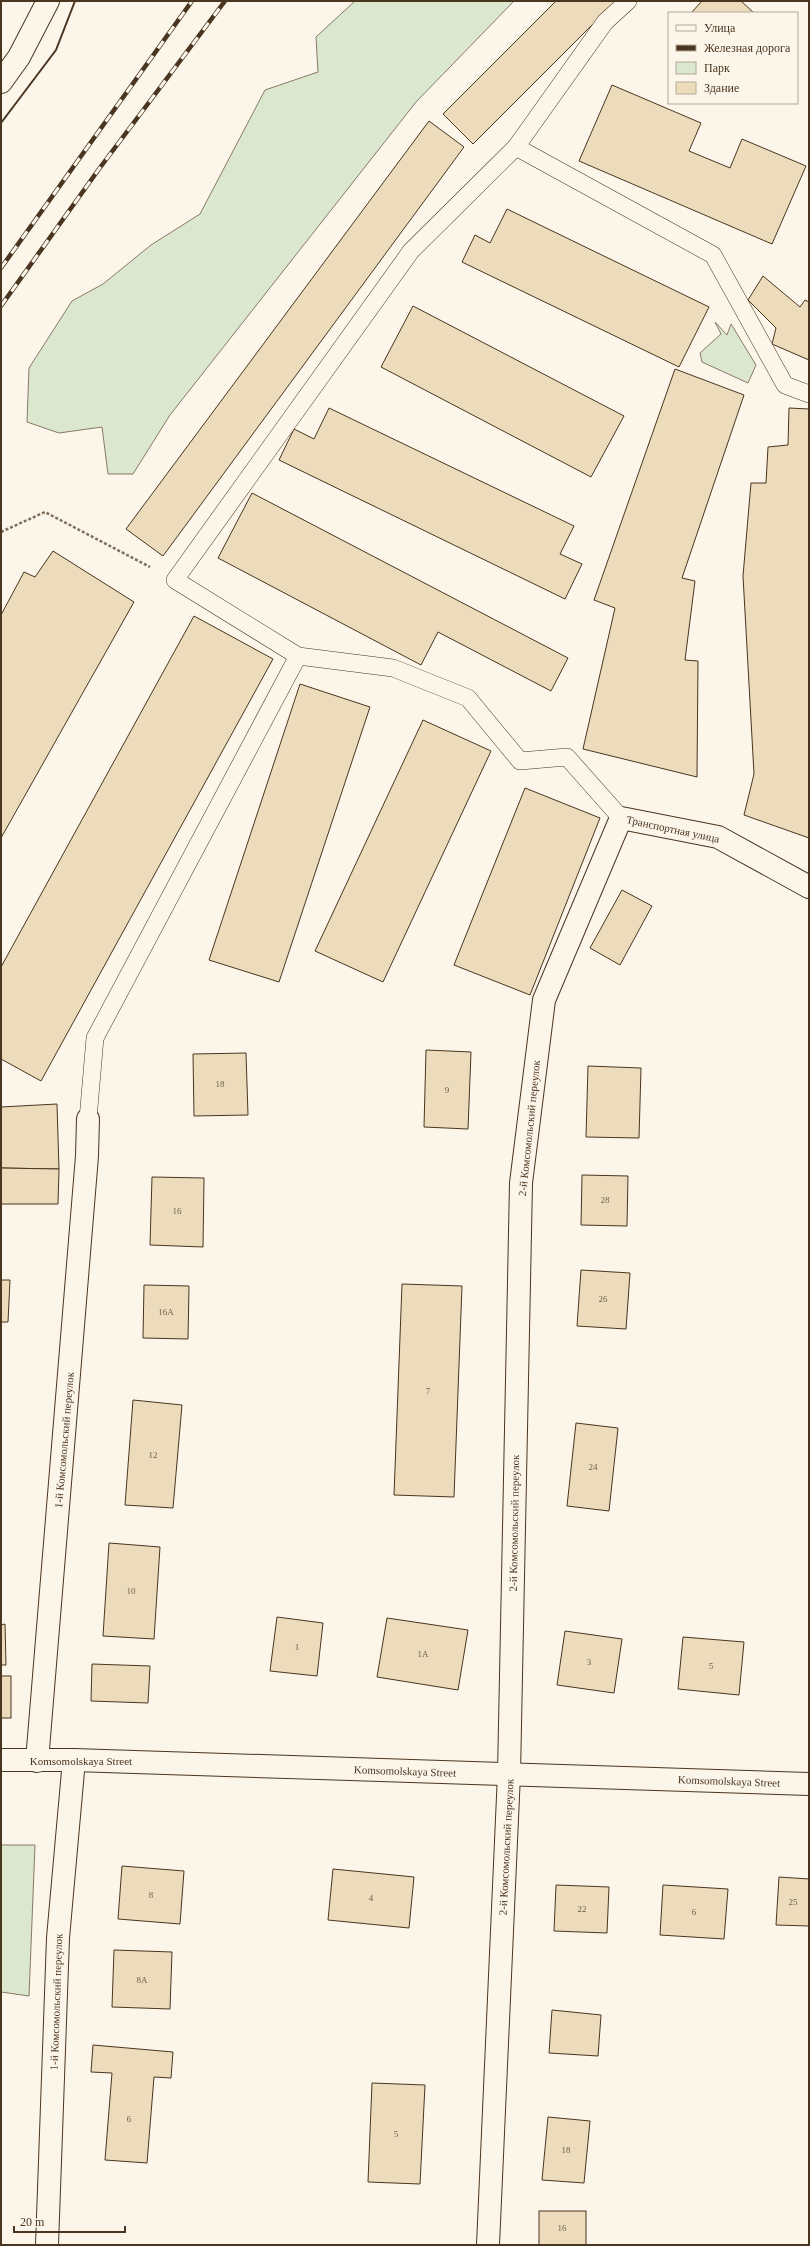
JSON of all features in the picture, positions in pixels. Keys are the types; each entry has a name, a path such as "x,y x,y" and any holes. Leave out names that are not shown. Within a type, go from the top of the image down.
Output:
{"street":[{"path":"1,82 19,57 48,1"},
{"name":"Транспортная улица","path":"621,818 718,837 809,887"},
{"name":"2-й Комсомольский переулок","path":"488,2245 509,1774 521,1183 544,1000 621,818"},
{"name":"1-й Комсомольский переулок","path":"37,1761 86,1164 88,1119"},
{"name":"Komsomolskaya Street","path":"1,1760 74,1760 809,1784"},
{"name":"1-й Комсомольский переулок","path":"47,2245 58,1938 74,1760"}],"lane":[{"path":"621,818 567,756 520,761 468,698 393,668 298,656 176,580 411,251 516,146 605,22 628,1"},
{"path":"516,146 713,255 785,385 809,394"},
{"path":"88,1119 95,1038 298,656"}],"path":[{"path":"1,532 45,512 176,580"}],"green space":[{"path":"355,1 514,1 416,102 170,415 133,474 108,474 102,427 59,433 27,422 29,368 72,301 103,284 151,245 200,214 265,90 318,72 316,37"},
{"path":"715,322 727,335 731,324 756,365 748,383 702,362 700,353 721,334"},
{"path":"1,1845 35,1845 29,1996 1,1992"}],"building":[{"path":"556,1 616,1 473,144 443,114"},
{"path":"702,1 741,1 753,12 692,12"},
{"path":"612,85 701,123 689,151 730,168 742,139 806,166 772,244 579,161"},
{"path":"429,121 464,147 163,556 126,529"},
{"path":"507,209 709,307 679,367 462,262 475,235 490,243"},
{"path":"763,276 800,307 805,300 809,302 809,360 772,344 776,328 748,300"},
{"path":"413,306 624,416 591,477 381,367"},
{"path":"675,369 744,395 682,578 695,581 685,660 698,661 697,777 583,749 615,608 594,600"},
{"path":"329,408 574,526 560,554 582,564 565,599 279,460 294,429 314,439"},
{"path":"789,408 809,409 809,838 744,815 754,774 743,576 751,483 766,483 768,447 788,445"},
{"path":"252,493 568,658 551,691 438,632 421,665 218,558"},
{"path":"53,551 134,602 1,838 1,615 24,572 35,577"},
{"path":"194,616 273,659 41,1081 1,1059 1,967"},
{"path":"300,684 370,707 279,982 209,960"},
{"path":"423,720 491,751 383,982 315,951"},
{"path":"525,788 600,818 530,995 454,965"},
{"path":"622,890 652,906 620,965 590,948"},
{"path":"426,1050 471,1052 468,1129 424,1127"},
{"path":"246,1053 248,1115 194,1116 193,1054"},
{"path":"588,1066 641,1068 639,1138 586,1137"},
{"path":"57,1104 59,1169 1,1168 1,1107"},
{"path":"1,1168 59,1169 58,1204 1,1204"},
{"path":"582,1175 628,1176 627,1226 581,1225"},
{"path":"152,1177 204,1178 203,1247 150,1245"},
{"path":"581,1270 630,1273 626,1329 577,1326"},
{"path":"1,1280 10,1280 8,1322 1,1322"},
{"path":"402,1284 462,1286 454,1497 394,1495"},
{"path":"144,1285 189,1286 188,1339 143,1338"},
{"path":"133,1400 182,1405 173,1508 125,1505"},
{"path":"576,1423 618,1428 609,1511 567,1506"},
{"path":"109,1543 160,1547 154,1639 103,1636"},
{"path":"277,1617 323,1623 317,1676 270,1671"},
{"path":"387,1618 468,1630 458,1690 377,1677"},
{"path":"5,1624 6,1665 1,1665 1,1625"},
{"path":"565,1631 622,1639 614,1693 557,1685"},
{"path":"683,1637 744,1642 739,1695 678,1689"},
{"path":"92,1664 150,1666 148,1703 91,1701"},
{"path":"1,1676 11,1676 11,1718 1,1718"},
{"path":"122,1866 184,1871 180,1924 118,1919"},
{"path":"333,1869 414,1877 409,1928 328,1920"},
{"path":"779,1877 809,1879 809,1926 776,1925"},
{"path":"556,1885 609,1887 607,1933 554,1931"},
{"path":"663,1885 728,1889 724,1939 660,1935"},
{"path":"114,1950 172,1952 170,2009 112,2007"},
{"path":"552,2010 601,2015 598,2056 549,2053"},
{"path":"93,2045 173,2052 171,2078 154,2077 147,2163 105,2160 112,2073 91,2072"},
{"path":"372,2083 425,2085 420,2184 368,2182"},
{"path":"548,2117 590,2121 584,2183 542,2180"},
{"path":"539,2211 586,2211 586,2245 539,2245"}],"railway":[{"path":"1,268 192,1"},
{"path":"1,306 99,169 225,1"}],"wall":[{"path":"1,123 56,50 75,1"}]}
